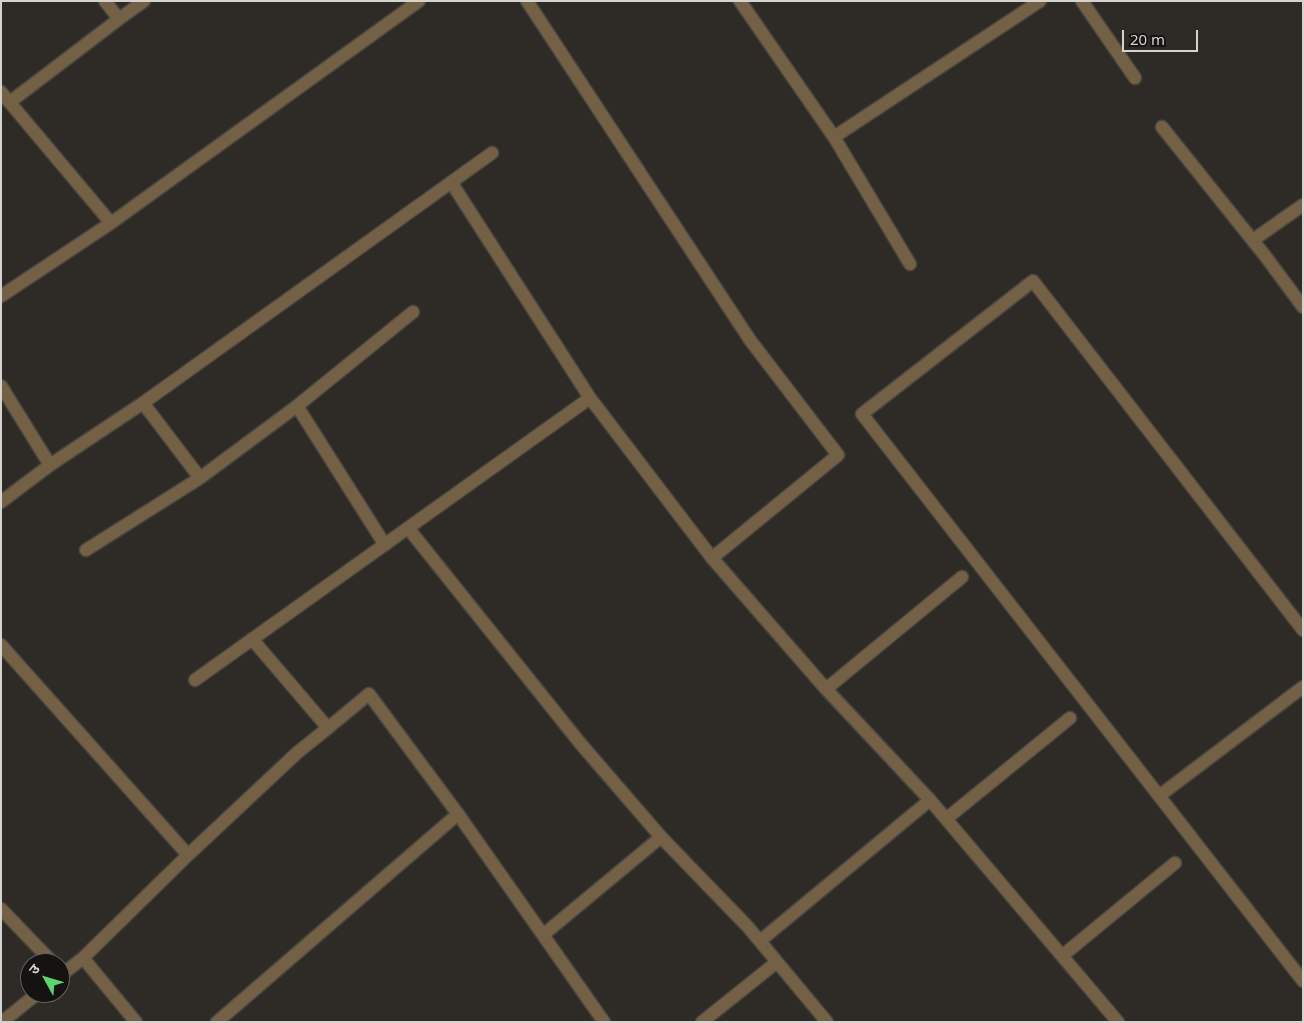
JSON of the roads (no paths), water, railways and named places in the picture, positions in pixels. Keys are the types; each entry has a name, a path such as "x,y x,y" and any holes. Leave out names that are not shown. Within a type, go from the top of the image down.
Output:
{"street":[{"path":"105,1 119,19"},
{"path":"111,223 5,98 144,1"},
{"path":"1,296 111,223 419,1"},
{"path":"527,1 750,340 838,455 712,558"},
{"path":"740,1 834,137 910,264"},
{"path":"834,137 1040,1"},
{"path":"1082,1 1136,78"},
{"path":"1162,127 1253,240 1303,307"},
{"path":"1,502 50,465 143,403 492,153"},
{"path":"451,182 590,398 712,558 826,688 930,800 1118,1022"},
{"path":"1253,240 1303,205"},
{"path":"1303,630 1033,281 862,414 1303,981"},
{"path":"86,550 200,478 297,406 413,312"},
{"path":"1,386 50,465"},
{"path":"194,680 590,398"},
{"path":"143,403 200,478"},
{"path":"297,406 385,544"},
{"path":"408,528 580,743 661,837 748,927 827,1022"},
{"path":"826,688 962,576"},
{"path":"252,639 328,728"},
{"path":"1,645 188,855"},
{"path":"1159,796 1303,687"},
{"path":"70,967 84,958 188,855 298,752 369,694 458,814 604,1022"},
{"path":"946,819 1070,718"},
{"path":"760,941 930,800"},
{"path":"217,1022 458,814"},
{"path":"543,935 661,837"},
{"path":"1062,956 1175,863"},
{"path":"1,909 43,953"},
{"path":"84,958 136,1022"},
{"path":"702,1022 778,962"},
{"path":"2,1022 26,1003"}]}
